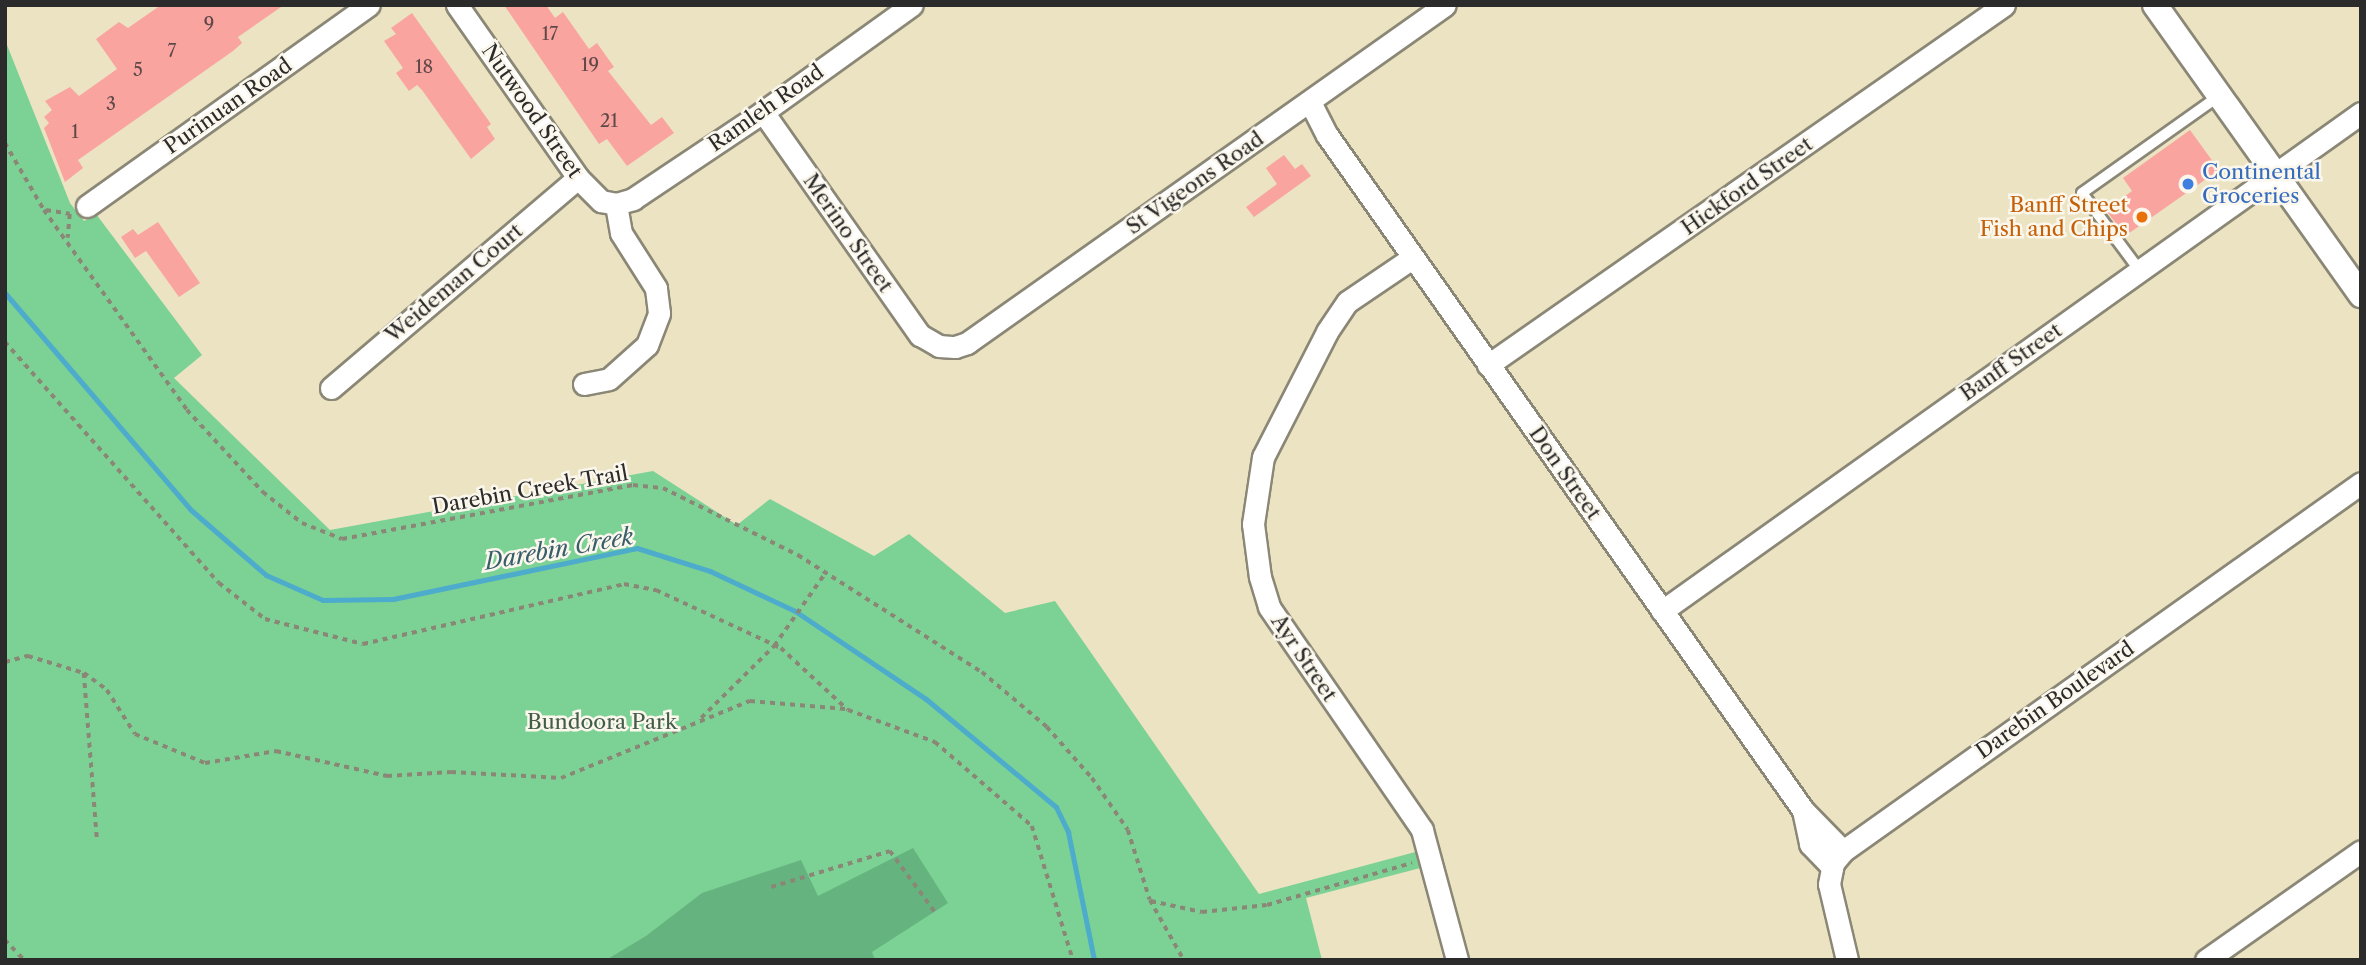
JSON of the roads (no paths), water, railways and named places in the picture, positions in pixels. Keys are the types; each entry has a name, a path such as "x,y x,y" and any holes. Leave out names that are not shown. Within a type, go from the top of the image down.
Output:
{"street":[{"name":"Purinuan Road","path":"87,206 369,5"},
{"name":"Nutwood Street","path":"457,5 578,178 601,201 616,204"},
{"name":"Ramleh Road","path":"616,204 633,199 763,112 912,5"},
{"name":"St Vigeons Road","path":"939,346 967,343 1445,5"},
{"name":"Hickford Street","path":"1488,365 2004,5"},
{"path":"2155,5 2361,296"},
{"name":"Don Street","path":"1305,106 1803,810 1810,844 1838,859"},
{"name":"Merino Street","path":"763,112 920,335 939,346"},
{"name":"Banff Street","path":"1662,611 2361,113"},
{"name":"Weideman Court","path":"331,388 578,178"},
{"path":"584,383 609,379 647,345 659,313 656,288 621,233 616,204"},
{"name":"Ayr Street","path":"1412,258 1348,302 1326,332 1263,457 1253,524 1260,577 1269,607 1414,816 1431,858 1457,960"},
{"name":"Darebin Boulevard","path":"1838,859 2361,483"},
{"path":"2206,960 2361,851"},
{"path":"1838,859 1830,896 1847,960"}],"lane":[{"path":"2140,271 2082,193 2219,96"}],"waterway":[{"name":"Darebin Creek","path":"5,293 191,510 266,575 323,600 393,599 637,548 710,571 795,611 926,699 1056,807 1068,832 1094,960"}],"place":[{"name":"Continental Groceries","path":"2188,184"},
{"name":"Banff Street Fish and Chips","path":"2142,217"}],"park label":[{"name":"Bundoora Park","path":"602,722"}]}
